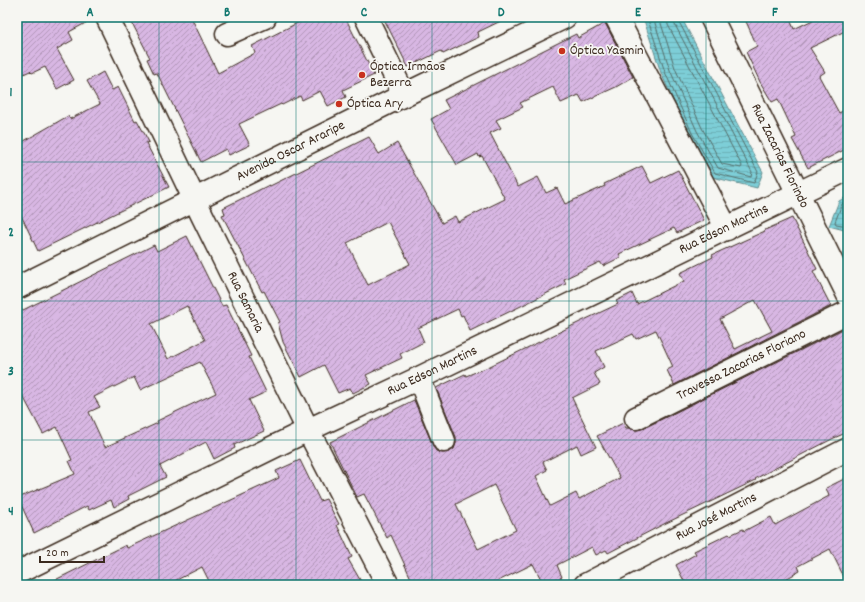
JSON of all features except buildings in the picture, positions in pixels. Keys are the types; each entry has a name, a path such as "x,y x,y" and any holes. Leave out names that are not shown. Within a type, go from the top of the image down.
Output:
{"street":[{"name":"Rua Samaria","path":"108,17 195,200 308,430 388,585"},
{"path":"227,34 265,17"},
{"path":"366,17 404,95"},
{"name":"Avenida Oscar Araripe","path":"17,288 404,95 565,17"},
{"path":"616,17 727,229"},
{"name":"Rua Zacarias Florindo","path":"711,17 798,194 839,259 848,296"},
{"name":"Rua Edson Martins","path":"17,572 848,169"},
{"name":"Travessa Zacarias Floriano","path":"636,418 848,312"},
{"path":"419,378 444,441"},
{"name":"Rua José Martins","path":"585,585 848,450"}],"water":[{"path":"643,17 681,17 763,172 757,188 712,177 689,135 661,73"},
{"path":"848,196 848,231 829,226 839,201"}],"place":[{"name":"Óptica Yasmin","path":"562,51"},
{"name":"Óptica Irmãos Bezerra","path":"362,75"},
{"name":"Óptica Ary","path":"339,104"}]}
